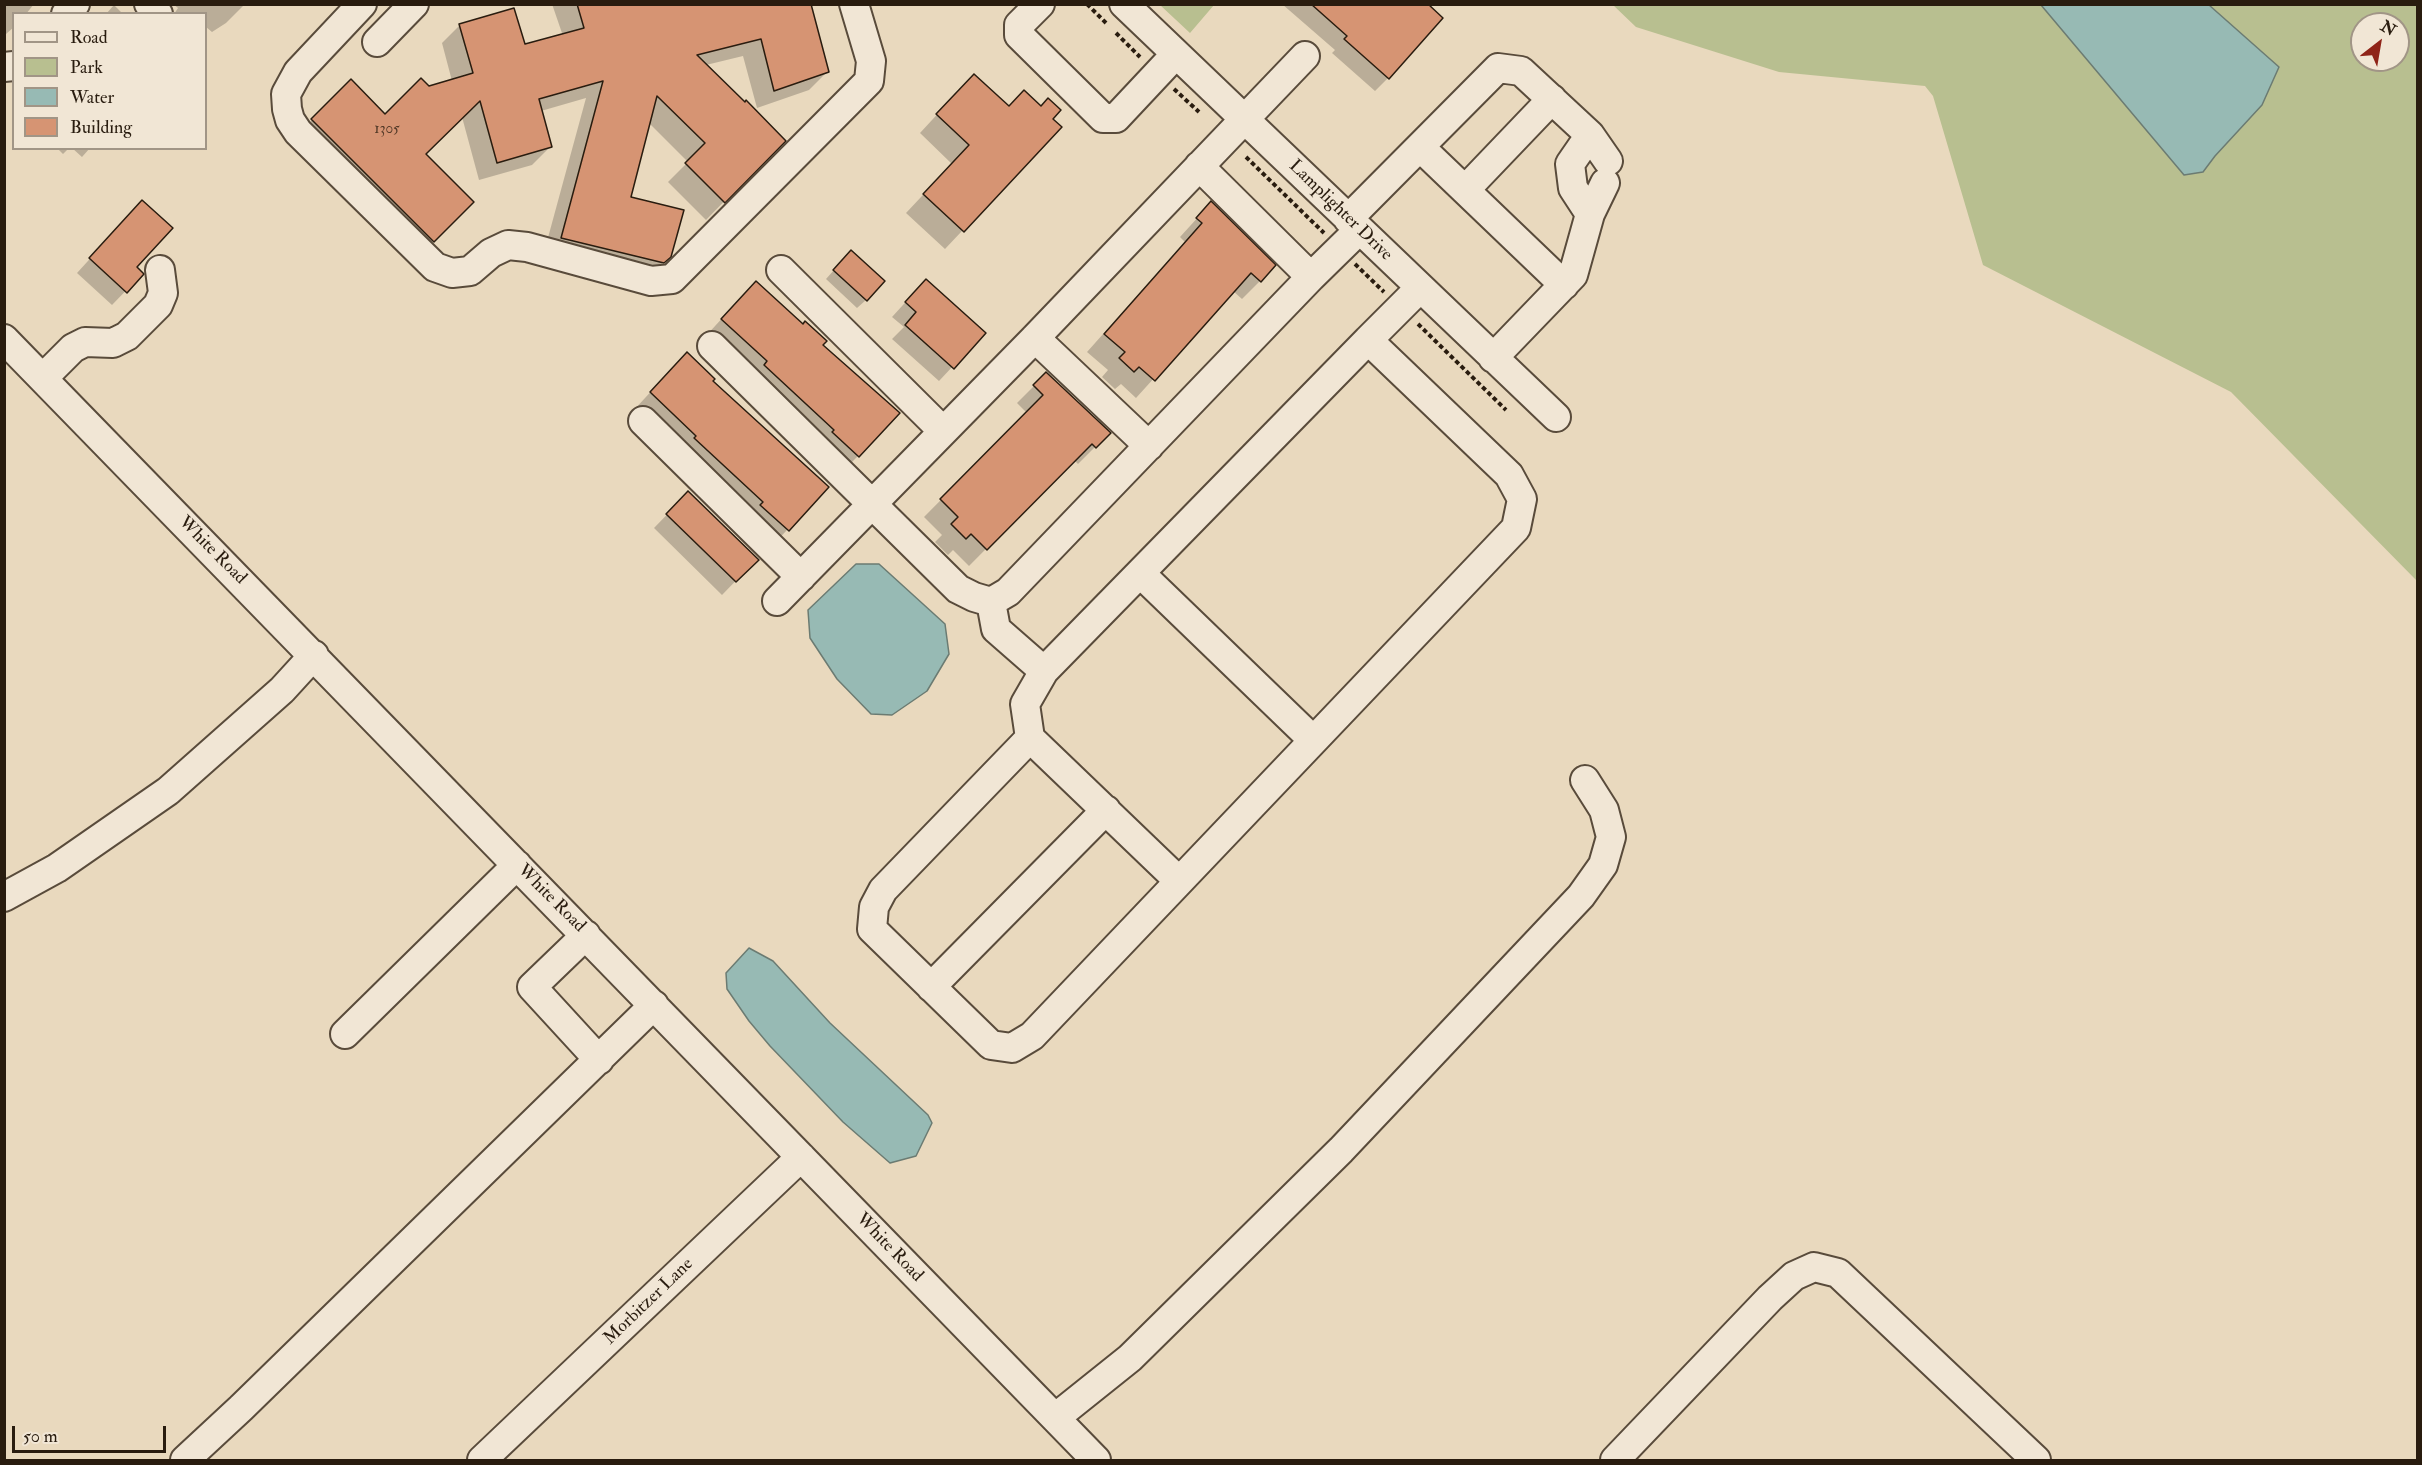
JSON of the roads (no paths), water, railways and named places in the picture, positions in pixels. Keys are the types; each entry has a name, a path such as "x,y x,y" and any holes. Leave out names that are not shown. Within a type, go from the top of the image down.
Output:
{"street":[{"path":"362,4 298,72 286,94 290,120 298,132 435,267 452,273 470,271 491,253 508,245 526,247 651,281 672,279 869,81 871,61 854,4"},
{"path":"1040,4 1019,25 1018,35 1103,118 1116,118 1166,64"},
{"name":"Lamplighter Drive","path":"1124,4 1166,64 1349,232 1410,298 1494,358 1556,417"},
{"path":"377,42 400,9"},
{"path":"777,601 1035,338 1305,56"},
{"path":"712,346 958,590 992,602 1008,592 1311,277 1420,147 1498,68 1521,71 1590,135 1606,172 1590,214 1573,275 1494,358"},
{"path":"1465,190 1552,99"},
{"path":"1590,135 1570,165 1573,188 1590,214"},
{"path":"1420,147 1564,285"},
{"path":"1199,166 1311,277"},
{"path":"43,378 73,348 85,342 113,343 127,336 158,305 163,293 160,270"},
{"path":"781,270 943,431"},
{"path":"1179,880 1030,738 1025,704 1044,671 1410,298"},
{"path":"1035,338 1149,446"},
{"name":"White Road","path":"4,339 1096,1461"},
{"path":"1030,738 883,890 874,907 872,929 991,1045 1012,1048 1032,1036 1516,528 1522,499 1509,475 1368,340"},
{"path":"643,421 801,577"},
{"path":"1140,573 1313,740"},
{"path":"992,602 996,629 1044,671"},
{"path":"4,897 57,868 168,791 282,690 314,655"},
{"path":"1055,1418 1130,1358 1341,1150 1581,896 1603,865 1611,837 1604,810 1585,780"},
{"path":"931,987 1106,810"},
{"path":"345,1034 517,865"},
{"path":"586,935 532,987 599,1060"},
{"path":"185,1461 654,1005"},
{"name":"Morbitzer Lane","path":"489,1454 801,1157"},
{"path":"1615,1461 1770,1298 1794,1276 1814,1267 1838,1273 2036,1461"}],"water":[{"path":"2041,5 2209,5 2279,67 2262,105 2203,172 2184,175"},
{"path":"856,564 879,564 945,624 949,654 927,691 892,715 871,714 837,679 810,638 808,610"},
{"path":"749,948 773,961 830,1023 928,1115 932,1123 916,1156 890,1163 843,1122 749,1021 727,989 726,973"}]}
